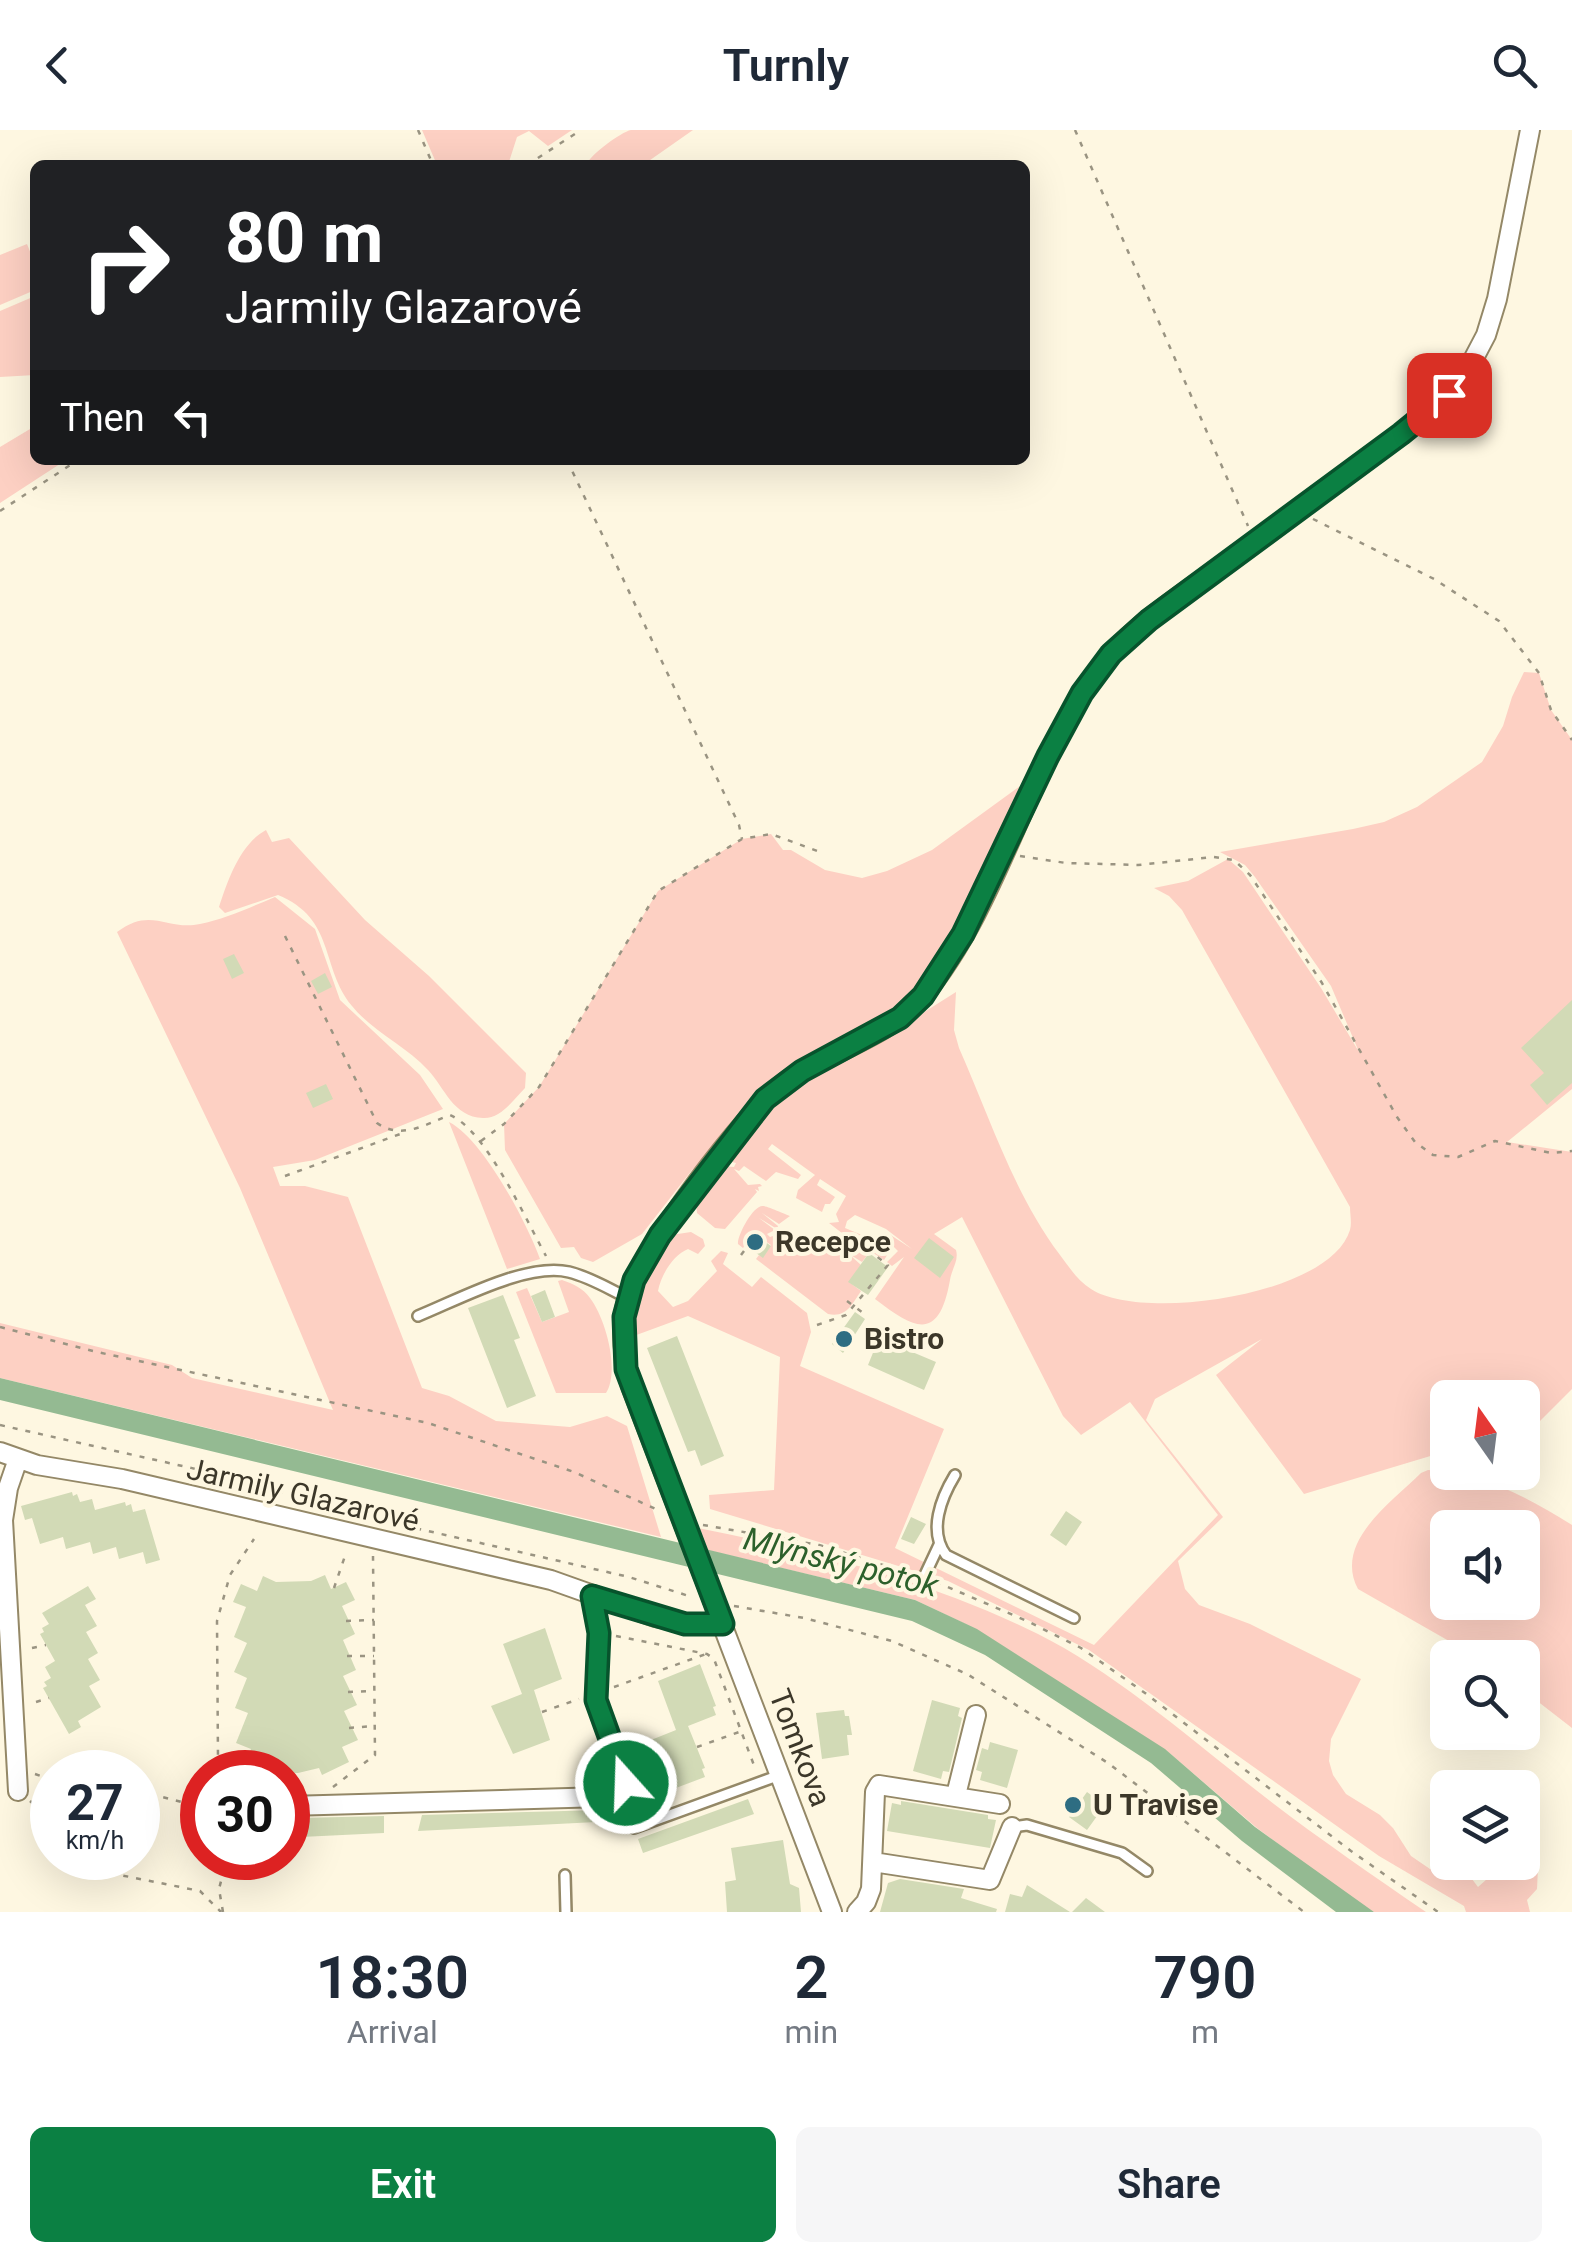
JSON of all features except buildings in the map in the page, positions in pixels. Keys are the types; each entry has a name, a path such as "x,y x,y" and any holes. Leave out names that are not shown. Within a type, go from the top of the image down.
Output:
{"street":[{"path":"628,1298 654,1245 761,1103 802,1071 900,1018 923,996 956,948 1071,713 1106,659 1149,620 1424,418 1455,388 1486,335 1497,299 1530,130"},
{"name":"Tomkova","path":"628,1298 622,1340 626,1369 832,1912"},
{"name":"Jarmily Glazarové","path":"0,1452 551,1580 685,1624 714,1603"},
{"path":"18,1459 8,1488 4,1520 18,1791"},
{"path":"310,1805 603,1797 628,1788 596,1694 599,1633 592,1596"},
{"path":"956,1796 976,1715"},
{"path":"857,1912 869,1897 874,1792 880,1785 1000,1804"},
{"path":"873,1862 990,1880 1012,1827"}],"lane":[{"path":"418,1316 529,1273 554,1270 588,1279 628,1298"},
{"path":"924,1577 939,1545 940,1499 955,1475"},
{"path":"939,1545 946,1555 1074,1618"},
{"path":"634,1828 780,1775"},
{"path":"1012,1827 1028,1826 1122,1853 1147,1871"},
{"path":"565,1874 566,1912"}],"path":[{"path":"418,130 431,160"},
{"path":"535,160 581,130"},
{"path":"1075,130 1240,512 1256,540"},
{"path":"0,511 70,465"},
{"path":"569,465 742,839"},
{"path":"1302,508 1318,522 1434,580 1499,621 1539,673 1551,710 1572,740"},
{"path":"481,1140 504,1124 539,1087 658,891 742,839 772,834 820,852"},
{"path":"1004,851 1066,864 1138,865 1214,857 1234,860 1250,875 1322,983 1415,1142 1434,1155 1458,1157 1494,1141 1551,1152 1572,1151"},
{"path":"286,936 377,1123 388,1131 405,1132"},
{"path":"284,1176 450,1115 464,1121 481,1140 554,1270"},
{"path":"818,1325 843,1317 888,1265 859,1243"},
{"path":"741,1255 747,1247"},
{"path":"884,1262 891,1253"},
{"path":"847,1301 866,1315"},
{"path":"0,1328 428,1423 574,1472 684,1523"},
{"path":"0,1425 218,1474 393,1523 629,1577 714,1603 804,1618 892,1641 967,1674 1108,1763 1304,1912"},
{"path":"220,1750 217,1620 230,1574 254,1539"},
{"path":"317,1788 336,1787 375,1755 373,1540"},
{"path":"334,1588 345,1556"},
{"path":"346,1621 374,1620"},
{"path":"599,1633 706,1654 714,1659 758,1776"},
{"path":"32,1648 46,1645"},
{"path":"542,1712 706,1654"},
{"path":"347,1656 374,1656"},
{"path":"348,1692 374,1691"},
{"path":"1146,1692 1351,1851 1438,1912"},
{"path":"36,1702 48,1698"},
{"path":"696,1748 761,1724"},
{"path":"349,1728 375,1726"},
{"path":"626,1783 672,1802"},
{"path":"18,1791 30,1801"},
{"path":"145,1880 200,1891 222,1912"},
{"path":"221,1880 222,1912"}],"shaded area":[{"path":"422,130 572,130 548,146 529,131 517,137 510,160 435,160"},
{"path":"631,130 693,130 650,160 590,160"},
{"path":"27,244 30,252 30,292 0,305 0,255"},
{"path":"30,298 30,375 0,377 0,311"},
{"path":"30,429 30,465 58,465 0,503 0,447"},
{"path":"1524,672 1539,673 1551,710 1572,740 1572,1089 1507,1142 1572,1152 1572,1389 1540,1421 1540,1380 1430,1380 1430,1456 1304,1494 1216,1375 1262,1339 1155,1399 1146,1420 1223,1517 1178,1561 1185,1589 1199,1605 1250,1624 1361,1679 1331,1739 1329,1761 1346,1794 1393,1828 1411,1856 1430,1869 1430,1880 1473,1880 1478,1887 1486,1880 1537,1880 1537,1889 1527,1900 1530,1912 1466,1912 1464,1906 1379,1856 1089,1650 948,1581 710,1509 709,1495 774,1490 780,1357 688,1316 631,1337 639,1296 671,1235 691,1232 703,1239 705,1246 698,1254 688,1249 683,1252 665,1272 658,1291 673,1307 688,1301 717,1271 711,1261 721,1251 728,1253 723,1264 752,1287 761,1277 807,1313 811,1332 800,1366 944,1429 895,1548 1094,1645 1218,1515 1130,1402 1081,1435 1063,1416 962,1217 934,1234 956,1250 957,1258 939,1313 923,1324 902,1318 875,1299 904,1257 892,1266 887,1262 898,1251 893,1246 884,1260 858,1243 869,1253 862,1262 849,1254 861,1265 849,1282 861,1291 848,1309 835,1315 828,1314 756,1259 759,1255 763,1257 771,1245 754,1233 743,1248 738,1244 746,1222 763,1206 790,1216 779,1224 762,1213 777,1229 759,1218 775,1230 767,1234 776,1235 779,1248 803,1241 808,1233 807,1240 818,1243 822,1237 832,1243 836,1237 841,1242 847,1237 829,1223 839,1222 836,1214 846,1196 820,1179 817,1185 835,1197 822,1212 796,1198 798,1190 815,1175 772,1144 768,1149 801,1175 798,1179 776,1172 766,1181 744,1166 739,1171 734,1169 748,1185 762,1186 759,1191 755,1189 757,1192 725,1229 715,1228 697,1213 696,1201 723,1166 734,1167 738,1144 788,1090 956,992 954,1030 959,1048 1004,1155 1044,1231 1086,1286 1116,1299 1190,1302 1232,1297 1308,1272 1335,1253 1350,1230 1350,1207 1182,910 1154,888 1188,881 1228,859 1243,872 1359,1052 1331,986 1255,877 1245,865 1220,852 1384,822 1417,807 1482,762 1503,726","holes":["855,1215 886,1229 912,1249 889,1234 882,1243 883,1249 879,1247 881,1243 845,1228 847,1221"]},
{"path":"1027,781 964,917 933,967 901,1007 808,1057 754,1096 713,1153 692,1170 642,1234 593,1262 581,1258 574,1247 561,1248 505,1150 504,1124 539,1087 658,891 742,839 771,834 783,850 791,850 825,870 862,878 887,871 932,850"},
{"path":"266,830 272,842 289,838 365,920 429,976 526,1073 525,1088 507,1108 483,1118 464,1113 419,1061 360,1015 342,991 318,930 297,905 278,895 225,913 219,907 242,853"},
{"path":"275,897 315,929 340,1000 420,1075 443,1109 315,1160 273,1167 280,1186 305,1186 348,1197 422,1388 449,1396 496,1421 570,1427 607,1416 627,1426 661,1537 0,1378 0,1323 172,1365 192,1378 333,1410 240,1188 117,932 129,924 150,920 200,924"},
{"path":"449,1122 462,1131 489,1163 540,1259 507,1269"},
{"path":"558,1281 590,1298 601,1319 612,1372 606,1393 556,1393 516,1292 527,1288 542,1322 569,1312"},
{"path":"0,1378 915,1600 977,1629 1165,1749 1255,1827 1374,1912 1336,1912 1242,1841 1151,1763 985,1655 912,1621 0,1400"},
{"path":"1428,1470 1430,1490 1507,1490 1572,1525 1572,1728 1540,1703 1540,1640 1447,1640 1358,1589 1352,1572 1353,1555 1359,1539 1382,1510"},
{"path":"698,1528 785,1547 914,1583 1038,1634 1119,1684 1291,1817 1426,1912 1374,1912 1355,1901 1257,1828 1167,1751 976,1629 915,1600 707,1550"}],"place":[{"name":"Recepce","path":"755,1242"},
{"name":"Bistro","path":"844,1339"},
{"name":"U Travise","path":"1073,1805"}],"route":[{"path":"626,1783 596,1700 599,1633 592,1596 685,1624 723,1624 626,1369 624,1317 628,1296 644,1260 765,1099 802,1071 900,1018 934,982 974,914 1071,713 1111,654 1149,620 1424,418 1449,395"}],"water label":[{"name":"Mlýnský potok","path":"841,1562"}]}
